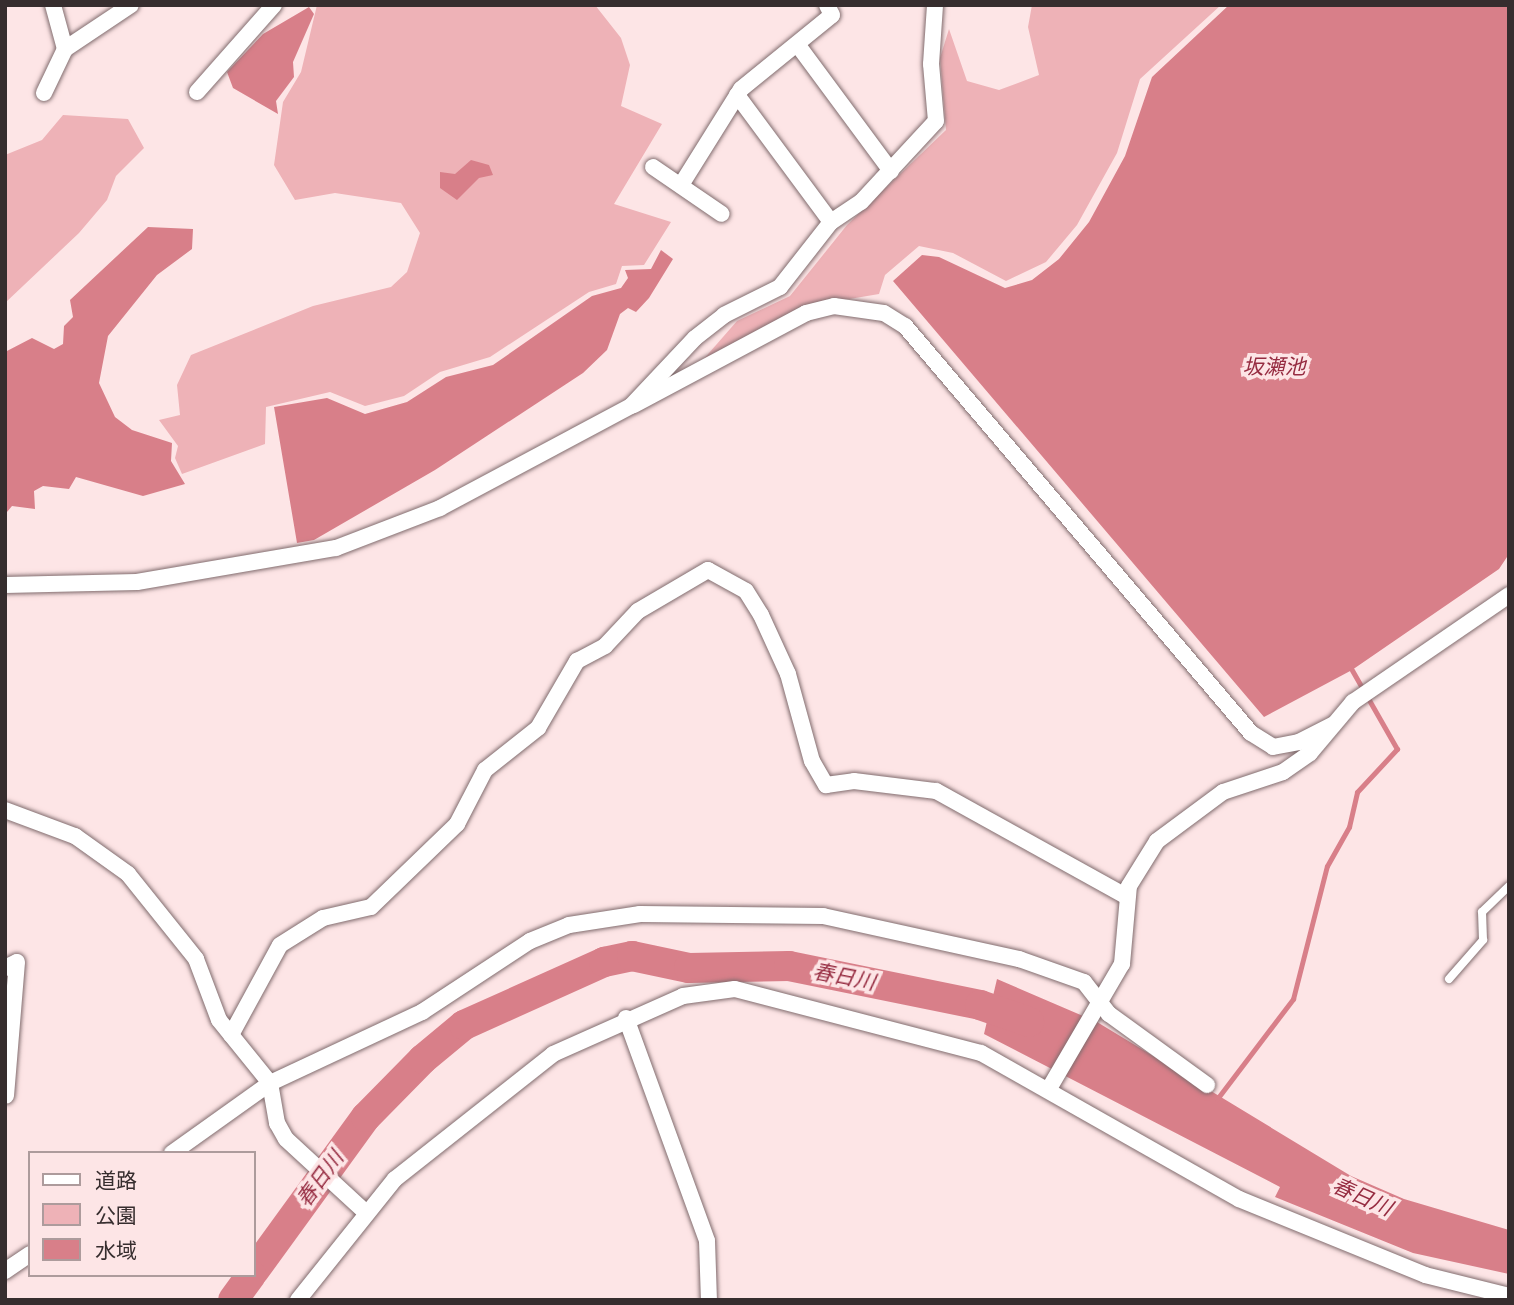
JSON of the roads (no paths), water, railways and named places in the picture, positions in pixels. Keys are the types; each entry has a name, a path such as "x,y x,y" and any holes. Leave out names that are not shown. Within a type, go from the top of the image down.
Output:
{"street":[{"path":"53,5 65,49"},
{"path":"44,93 65,49 131,5"},
{"path":"197,92 274,5"},
{"path":"681,184 737,95 832,15 827,5"},
{"path":"631,407 705,330 780,288 831,222 861,202 936,121 931,64 934,5"},
{"path":"797,44 891,171"},
{"path":"737,95 831,222"},
{"path":"653,167 722,214"},
{"path":"5,585 136,582 336,548 440,508 806,313 834,306 884,313 905,326 1251,733 1273,747 1299,742 1333,724"},
{"path":"231,1035 280,945 323,918 371,906 457,824 485,770 538,728 578,661 605,646 638,611 708,570 746,592 761,615 788,674 812,761 826,785 854,781 936,791 1127,897"},
{"path":"1051,1085 1097,1001 1122,964 1127,897 1140,862 1196,808 1223,792 1283,772 1310,753 1353,702 1509,595"},
{"path":"5,810 75,836 128,874 197,959 210,1005 270,1083 276,1123 299,1153 365,1212"},
{"path":"175,1151 270,1083 422,1012 530,941 569,925 640,914 822,916 1019,959 1084,982 1109,1014 1207,1085"},
{"path":"5,968 17,962 6,1096"},
{"path":"298,1300 365,1212 395,1178 490,1100 553,1054 626,1018 683,996 735,989 955,1044 1051,1085 1159,1157 1239,1199 1425,1276 1509,1296"},
{"path":"626,1018 707,1241 709,1300"},
{"path":"5,1271 28,1255"}],"lane":[{"path":"1449,979 1483,940 1482,912 1509,886"}],"water":[{"name":"坂瀬池","path":"1229,5 1509,5 1509,554 1499,569 1352,670 1264,717 893,281 922,255 939,257 1005,288 1032,280 1059,259 1089,222 1125,156 1152,77"},
{"path":"309,7 314,14 293,62 294,77 276,101 278,114 233,88 227,72 263,34"},
{"path":"471,160 489,165 493,175 479,178 457,200 440,188 440,172 455,174"},
{"path":"148,227 193,229 192,249 157,275 108,336 99,383 115,417 132,430 172,443 171,461 185,484 143,496 76,477 69,489 43,486 34,491 35,509 12,506 7,512 5,352 32,338 54,349 63,344 64,326 73,317 70,300"},
{"path":"661,250 673,259 649,298 636,312 628,308 620,314 607,350 583,373 435,470 314,540 297,543 274,407 327,398 365,414 407,402 446,377 493,365 592,296 621,288 628,278 625,270 651,269"},
{"path":"997,979 1097,1022 1351,1176 1404,1199 1509,1230 1509,1274 1413,1253 1275,1197 1280,1187 984,1034"}],"waterway":[{"path":"1217,1099 1293,999 1327,866 1349,827 1357,792 1397,749 1352,670"},
{"name":"春日川","path":"256,1268 366,1117 423,1059 464,1025 604,962 632,956 689,968 789,966 980,1005 1029,1022"},
{"name":"春日川","path":"233,1300 250,1277"}]}
